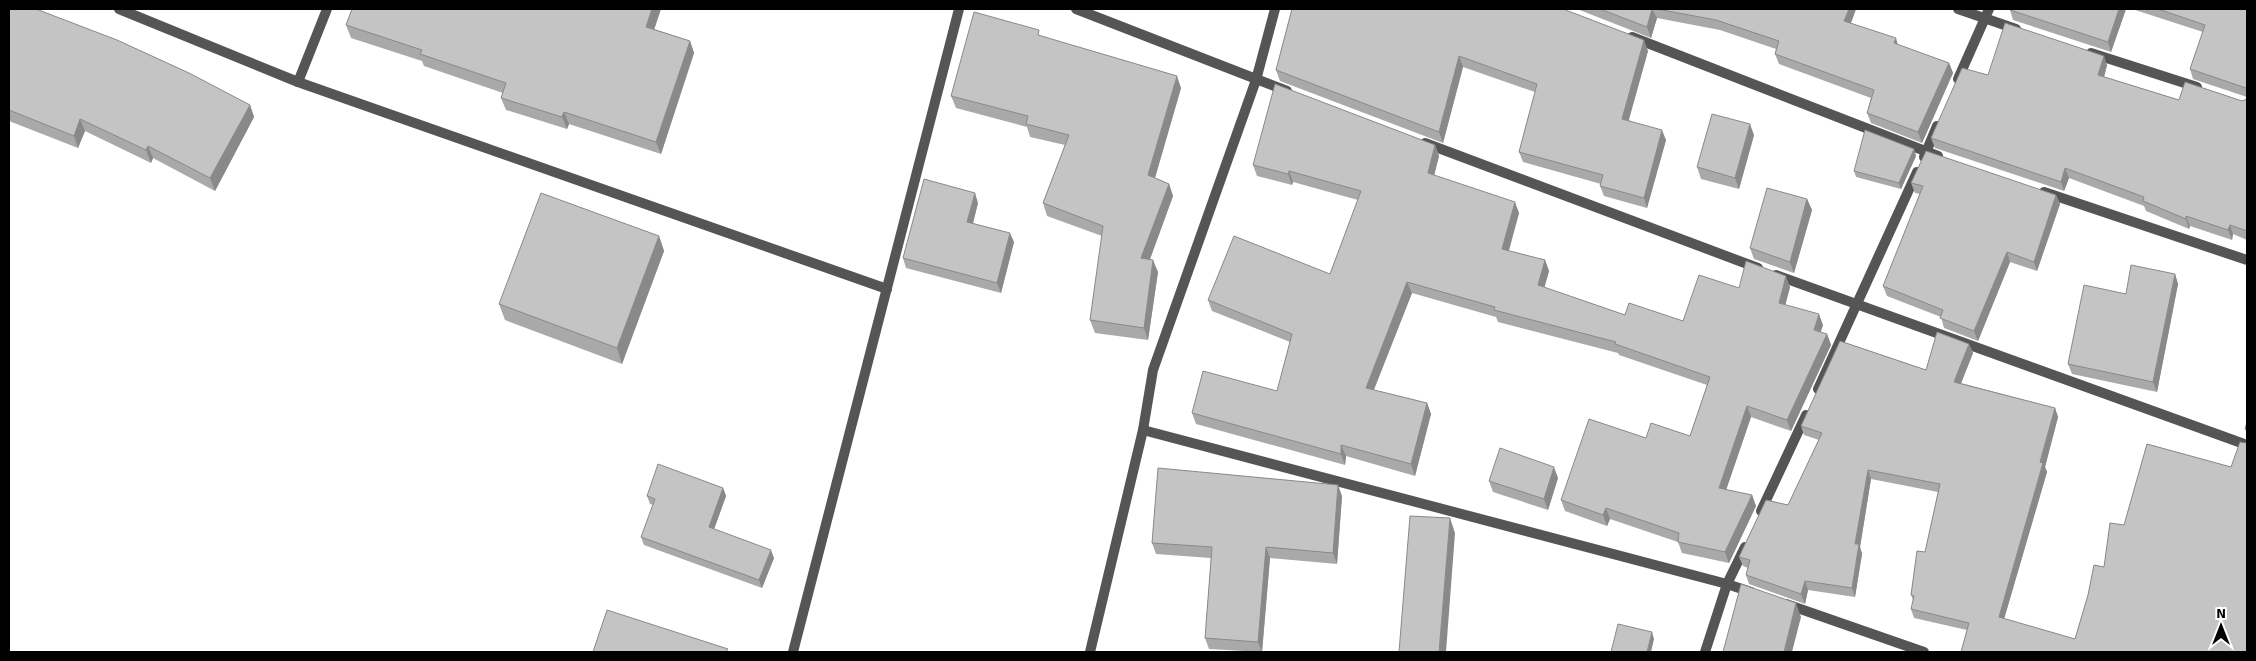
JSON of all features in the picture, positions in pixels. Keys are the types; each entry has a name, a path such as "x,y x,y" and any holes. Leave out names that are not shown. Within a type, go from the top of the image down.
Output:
{"street":[{"path":"119,9 298,82 887,289"},
{"path":"298,82 327,9"},
{"path":"794,652 959,9"},
{"path":"1076,9 1292,93"},
{"path":"1090,652 1143,430 1153,370 1256,80 1274,9"},
{"path":"1958,9 2022,31"},
{"path":"1953,90 1989,9"},
{"path":"1623,34 1945,158"},
{"path":"2078,49 2210,92"},
{"path":"1757,521 1942,116"},
{"path":"1413,138 1857,305 2247,445"},
{"path":"2030,187 2247,260"},
{"path":"1143,430 1728,584 1924,652"},
{"path":"1706,652 1728,584 1748,539"}],"building":[{"path":"9,9 36,9 117,40 189,73 250,105 210,178 148,146 146,150 80,119 74,136 9,110"},
{"path":"352,9 652,9 646,27 690,41 656,142 564,112 562,117 501,98 506,83 420,54 422,50 346,25"},
{"path":"1292,9 1563,9 1644,40 1622,119 1662,130 1644,198 1600,186 1603,175 1519,152 1537,84 1459,56 1439,132 1276,70"},
{"path":"1600,9 1652,9 1647,27"},
{"path":"1657,9 1849,9 1844,21 1896,38 1894,43 1949,63 1918,132 1867,113 1874,90 1775,54 1779,41 1716,20"},
{"path":"2010,9 2119,9 2108,42"},
{"path":"2158,9 2247,9 2247,89 2190,69 2205,25"},
{"path":"974,12 1039,30 1038,35 1177,76 1148,175 1169,184 1141,258 1153,260 1144,328 1090,320 1103,226 1043,203 1069,135 1026,124 1028,116 951,96"},
{"path":"2005,23 2104,56 2098,75 2179,100 2185,82 2242,101 2247,99 2247,231 2230,225 2228,230 2186,216 2186,219 2143,201 2144,197 2065,168 2061,182 1931,138 1962,68 1988,75"},
{"path":"1275,84 1435,145 1428,173 1515,202 1502,249 1545,260 1538,285 1625,315 1629,303 1683,321 1699,275 1739,288 1746,261 1786,276 1779,303 1819,314 1814,330 1827,334 1787,420 1747,406 1719,488 1752,495 1725,552 1678,542 1679,533 1606,508 1603,515 1561,500 1589,419 1646,438 1651,423 1690,436 1710,377 1615,344 1616,342 1494,310 1495,307 1407,282 1366,388 1427,403 1411,464 1341,445 1341,454 1192,413 1203,371 1277,391 1292,334 1208,300 1234,236 1330,274 1361,191 1289,171 1288,174 1253,165"},
{"path":"1712,114 1750,124 1735,178 1697,167"},
{"path":"1865,130 1914,149 1899,183 1854,171"},
{"path":"1926,151 2056,195 2034,262 2007,252 1974,331 1940,318 1943,310 1883,286 1923,186 1911,183"},
{"path":"924,179 975,193 967,222 1010,233 997,283 903,258"},
{"path":"1767,188 1807,199 1790,262 1750,248"},
{"path":"541,193 659,236 617,348 499,304"},
{"path":"2131,265 2175,274 2153,382 2068,364 2084,285 2126,294"},
{"path":"1937,332 1969,344 1954,382 2055,408 2040,462 2043,463 1999,617 2075,639 2088,595 2094,565 2104,567 2110,523 2124,525 2147,444 2231,467 2240,442 2245,443 2247,441 2247,652 1961,652 1969,623 1911,609 1914,596 1911,595 1917,551 1925,552 1940,484 1868,470 1855,544 1859,544 1852,588 1805,581 1801,594 1746,575 1750,560 1739,557 1766,500 1788,505 1822,433 1801,426 1840,341 1926,370"},
{"path":"1500,448 1554,467 1544,499 1489,481"},
{"path":"658,464 723,488 709,527 771,550 759,580 641,537 655,499 647,496"},
{"path":"1158,468 1338,485 1333,553 1266,547 1258,642 1205,638 1212,547 1152,543"},
{"path":"1410,516 1450,518 1439,652 1399,652"},
{"path":"1741,584 1796,603 1784,652 1723,652"},
{"path":"607,610 728,649 726,652 593,652"},
{"path":"1618,624 1652,632 1647,652 1611,652"}]}
